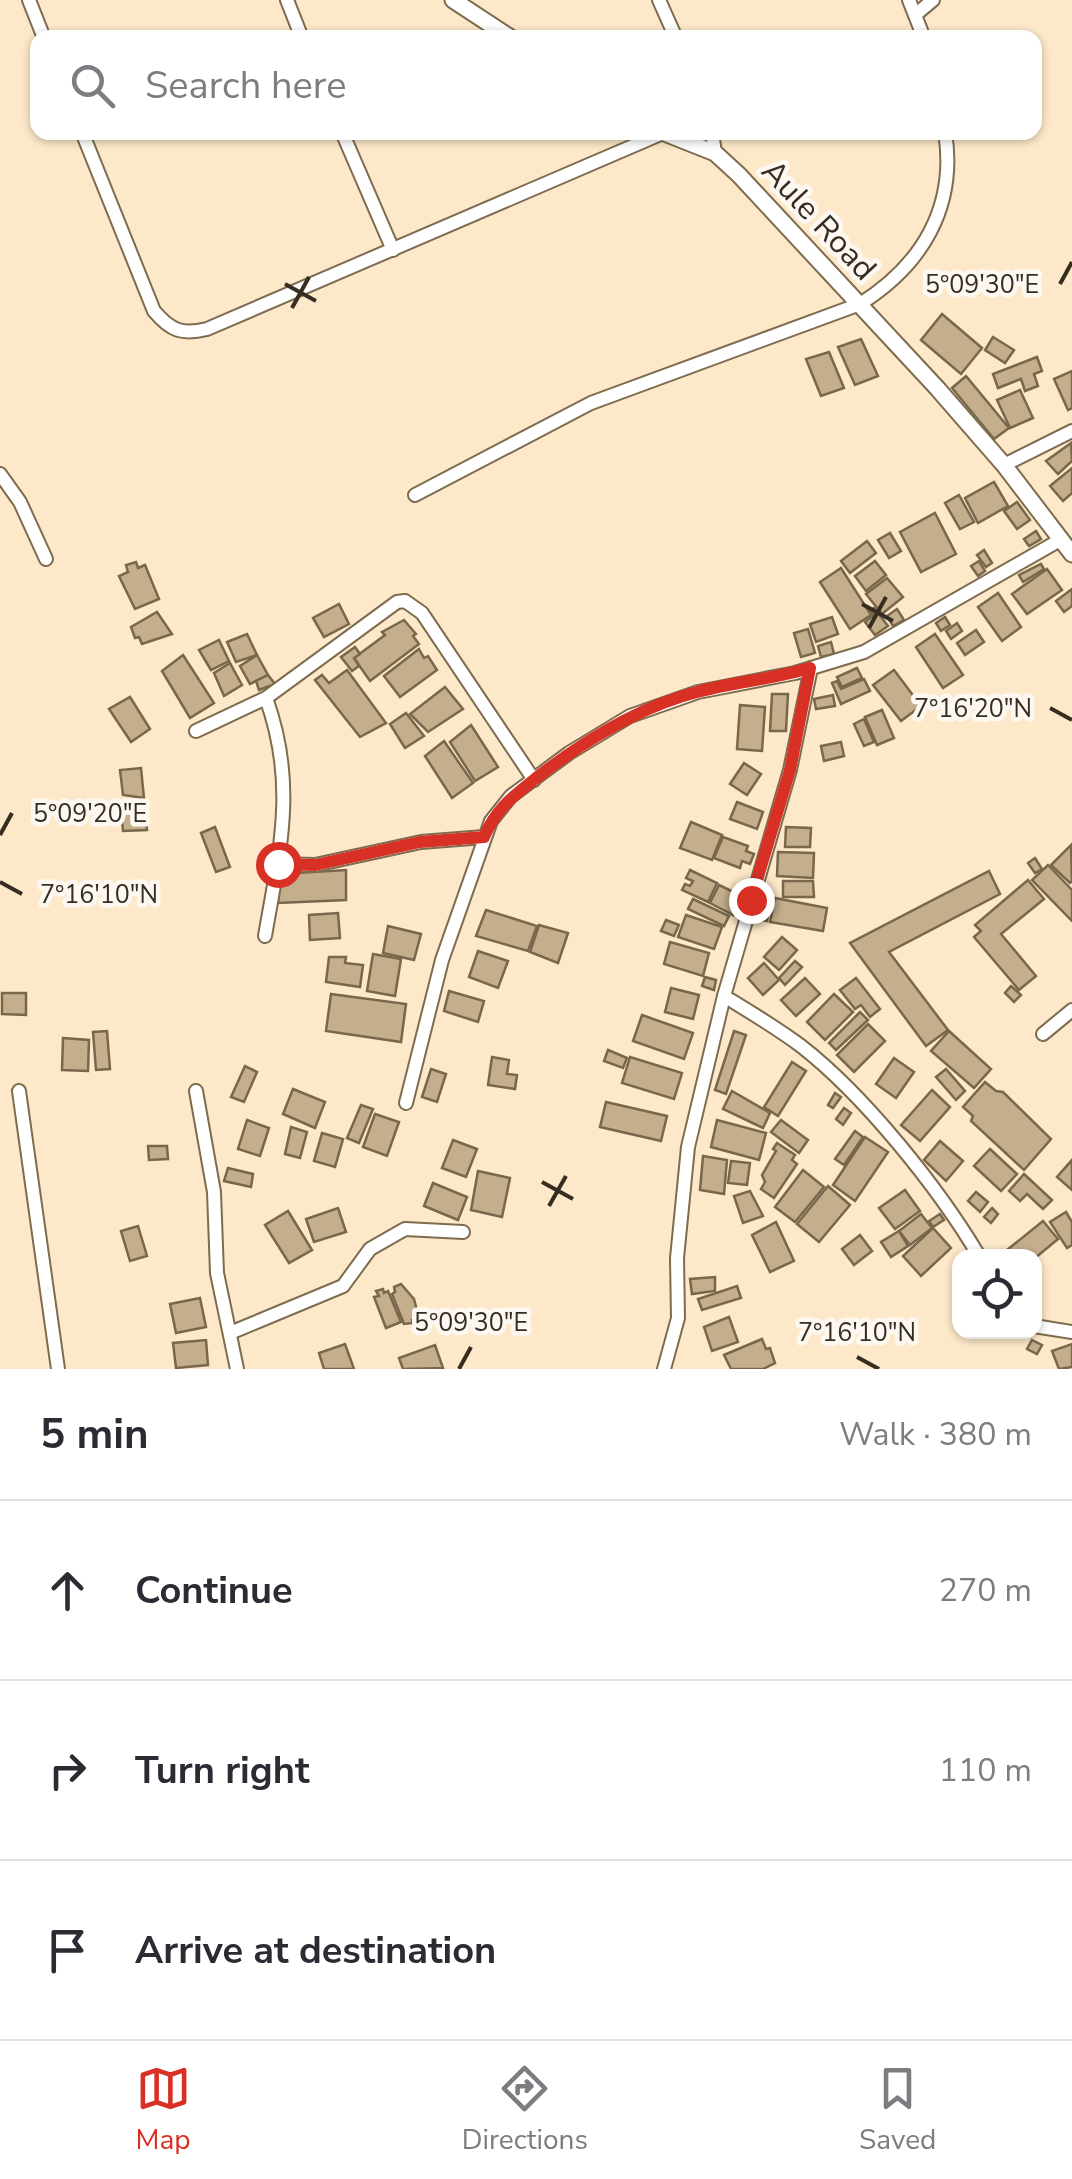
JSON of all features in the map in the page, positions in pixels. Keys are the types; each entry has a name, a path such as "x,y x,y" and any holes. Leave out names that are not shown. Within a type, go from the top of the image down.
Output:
{"street":[{"path":"29,0 41,30"},
{"path":"287,0 299,30"},
{"path":"453,0 499,30"},
{"path":"659,0 672,30"},
{"path":"909,0 921,30"},
{"path":"915,15 934,0"},
{"path":"85,140 154,312 174,331 188,334 646,140"},
{"path":"345,140 393,250"},
{"name":"Aule Road","path":"681,140 715,153 860,304 1004,465 1072,554"},
{"path":"713,140 715,153"},
{"path":"414,495 591,403 860,304 885,288 903,270 935,222 946,195 946,140"},
{"path":"1004,465 1072,431"},
{"path":"0,474 20,502 46,559"},
{"path":"406,1103 442,960 484,837 499,808 569,753 649,709 698,692 864,652 1060,540"},
{"path":"196,731 266,698 397,602 405,602 422,613 534,780"},
{"path":"664,1369 678,1318 680,1213 688,1146 724,996 790,770 810,668"},
{"path":"265,936 286,802 278,732 266,698"},
{"path":"278,864 315,865 420,842 484,837"},
{"path":"724,996 802,1048 844,1085 930,1188 974,1249"},
{"path":"1043,1034 1072,1010"},
{"path":"196,1090 214,1192 216,1272 237,1369"},
{"path":"19,1091 58,1369"},
{"path":"230,1333 343,1286 370,1249 405,1228 464,1232"},
{"path":"1042,1327 1072,1332"}],"building":[{"path":"942,314 982,348 961,374 921,340"},
{"path":"993,337 1014,350 1005,363 985,350"},
{"path":"861,339 878,376 855,385 838,347"},
{"path":"829,352 844,388 821,396 806,359"},
{"path":"1037,357 1042,371 1034,374 1038,386 1025,391 1021,379 998,388 993,374"},
{"path":"1072,371 1072,408 1068,410 1054,379"},
{"path":"966,376 1009,428 994,439 952,388"},
{"path":"1020,390 1033,418 1010,428 997,400"},
{"path":"1071,443 1072,461 1058,474 1046,461"},
{"path":"1072,468 1072,493 1063,501 1050,486"},
{"path":"994,482 1008,506 978,523 965,498"},
{"path":"959,495 974,522 960,529 945,503"},
{"path":"1017,502 1030,520 1017,529 1004,511"},
{"path":"935,513 956,554 921,572 900,532"},
{"path":"1036,531 1041,539 1029,546 1024,539"},
{"path":"890,533 901,551 889,558 878,540"},
{"path":"867,541 876,553 850,573 841,561"},
{"path":"984,550 992,563 986,567 977,555"},
{"path":"875,561 886,575 866,591 855,576"},
{"path":"979,561 985,571 978,576 971,566"},
{"path":"136,562 138,568 145,565 159,599 135,609 119,576 128,572 126,565"},
{"path":"1041,564 1044,569 1023,582 1019,575"},
{"path":"841,568 871,615 850,629 820,582"},
{"path":"1047,569 1062,590 1027,614 1012,594"},
{"path":"887,578 903,597 882,614 866,594"},
{"path":"1072,589 1072,606 1064,612 1056,601"},
{"path":"998,593 1021,627 1002,641 978,607"},
{"path":"339,604 349,624 324,637 313,618"},
{"path":"874,608 888,626 875,635 865,622 874,615 870,611"},
{"path":"897,609 904,620 893,626 887,616"},
{"path":"157,612 172,634 142,644 131,627"},
{"path":"832,617 838,634 816,642 810,624"},
{"path":"945,617 950,625 941,631 936,623"},
{"path":"404,620 419,644 370,681 354,658 385,635 382,632"},
{"path":"957,623 962,631 951,639 946,631"},
{"path":"808,629 815,653 801,657 794,633"},
{"path":"976,630 984,642 965,655 957,643"},
{"path":"247,634 257,655 236,662 227,642"},
{"path":"935,634 963,675 943,688 916,647"},
{"path":"219,640 229,661 211,670 199,650"},
{"path":"831,642 834,654 821,657 818,646"},
{"path":"355,647 360,654 354,658 359,666 352,671 341,657"},
{"path":"419,649 437,670 400,697 384,676"},
{"path":"183,655 214,703 190,718 162,671"},
{"path":"257,655 268,675 250,684 240,666"},
{"path":"230,663 242,685 224,696 214,673"},
{"path":"857,668 862,678 842,687 837,677"},
{"path":"347,670 386,723 360,737 315,680 322,675 329,683"},
{"path":"894,670 921,706 901,721 873,685"},
{"path":"268,675 275,684 259,690 256,681"},
{"path":"864,679 870,691 841,704 832,683 837,681 841,689"},
{"path":"445,687 463,709 428,732 410,714"},
{"path":"772,694 788,694 786,731 770,731"},
{"path":"833,695 835,706 816,709 814,699"},
{"path":"130,697 150,729 131,742 109,709"},
{"path":"740,705 765,707 762,751 737,749"},
{"path":"882,710 894,738 877,745 865,717"},
{"path":"406,713 424,736 405,748 390,724"},
{"path":"864,719 874,742 864,746 854,724"},
{"path":"471,725 498,767 475,781 450,742"},
{"path":"444,741 473,783 452,798 425,756"},
{"path":"841,742 844,756 824,761 821,746"},
{"path":"744,763 761,774 747,795 730,784"},
{"path":"141,768 144,798 123,795 120,770"},
{"path":"737,802 763,812 757,829 730,819"},
{"path":"144,804 147,830 123,831 121,808"},
{"path":"691,822 722,835 712,860 680,848"},
{"path":"215,827 230,867 216,872 201,833"},
{"path":"786,827 811,828 810,847 785,847"},
{"path":"723,837 748,846 746,851 754,854 750,864 742,861 740,868 714,858"},
{"path":"1071,845 1072,881 1070,883 1051,865"},
{"path":"778,852 814,853 813,878 777,876"},
{"path":"1035,858 1042,869 1035,873 1028,863"},
{"path":"1048,865 1072,890 1072,921 1032,880"},
{"path":"346,870 346,900 278,903 280,874"},
{"path":"690,870 717,883 708,902 682,890 693,881 686,878"},
{"path":"989,871 1000,894 889,952 948,1030 926,1046 850,943"},
{"path":"1028,880 1044,899 1001,934 1036,976 1019,990 974,937 981,931 975,925"},
{"path":"783,881 813,881 814,897 783,897"},
{"path":"719,885 742,896 733,915 710,903"},
{"path":"775,898 827,908 823,931 770,922"},
{"path":"693,899 729,916 724,926 688,909"},
{"path":"759,903 770,904 767,921 756,919"},
{"path":"486,910 537,926 528,951 476,936"},
{"path":"338,913 340,938 310,940 309,915"},
{"path":"686,915 722,927 714,949 678,937"},
{"path":"666,920 679,925 674,936 661,931"},
{"path":"539,925 568,933 558,963 530,952"},
{"path":"388,926 421,934 414,960 383,953"},
{"path":"782,937 797,950 779,970 764,957"},
{"path":"670,942 709,953 703,976 664,964"},
{"path":"478,951 508,961 498,988 469,977"},
{"path":"373,954 401,959 395,996 367,991"},
{"path":"329,957 346,957 345,963 363,965 360,987 326,982"},
{"path":"795,961 802,967 785,985 779,978"},
{"path":"764,963 779,980 763,995 748,978"},
{"path":"705,977 716,980 714,990 702,986"},
{"path":"805,978 820,994 796,1016 781,1000"},
{"path":"856,978 880,1009 870,1017 861,1005 855,1009 840,990"},
{"path":"1011,986 1021,995 1014,1002 1005,993"},
{"path":"671,988 699,995 693,1019 665,1012"},
{"path":"449,991 484,1001 478,1022 444,1011"},
{"path":"2,993 26,993 26,1015 2,1014"},
{"path":"331,994 406,1004 401,1042 326,1031"},
{"path":"834,994 853,1012 825,1040 807,1022"},
{"path":"860,1012 868,1020 836,1050 829,1043"},
{"path":"642,1015 693,1033 684,1059 633,1041"},
{"path":"868,1024 885,1041 854,1072 837,1055"},
{"path":"107,1031 110,1069 96,1070 93,1032"},
{"path":"734,1031 746,1035 726,1094 715,1090"},
{"path":"949,1031 991,1069 974,1088 931,1051"},
{"path":"63,1038 89,1040 88,1071 62,1070"},
{"path":"608,1050 627,1058 623,1068 604,1061"},
{"path":"492,1057 509,1060 507,1074 517,1075 515,1089 488,1085"},
{"path":"630,1057 682,1073 674,1099 622,1083"},
{"path":"894,1058 914,1072 896,1098 876,1084"},
{"path":"792,1062 806,1071 778,1116 764,1107"},
{"path":"245,1066 257,1072 244,1102 231,1097"},
{"path":"431,1069 446,1074 437,1102 422,1097"},
{"path":"946,1069 965,1091 956,1100 936,1077"},
{"path":"985,1082 1003,1092 1051,1139 1024,1170 971,1121 973,1116 963,1107"},
{"path":"293,1089 325,1102 315,1128 283,1114"},
{"path":"932,1090 950,1107 920,1141 901,1125"},
{"path":"732,1091 770,1113 763,1128 723,1109"},
{"path":"835,1093 841,1097 833,1108 828,1105"},
{"path":"606,1102 667,1116 661,1141 600,1127"},
{"path":"361,1105 373,1109 359,1143 347,1138"},
{"path":"844,1108 851,1113 843,1125 836,1119"},
{"path":"375,1114 399,1122 387,1156 363,1147"},
{"path":"247,1120 269,1128 260,1156 238,1149"},
{"path":"717,1120 766,1133 759,1160 711,1147"},
{"path":"781,1120 808,1140 799,1153 771,1132"},
{"path":"291,1127 307,1132 300,1158 285,1154"},
{"path":"855,1131 863,1137 844,1165 835,1159"},
{"path":"322,1133 343,1139 335,1167 314,1161"},
{"path":"865,1137 888,1152 855,1201 833,1185"},
{"path":"453,1140 477,1149 466,1177 442,1168"},
{"path":"940,1141 963,1161 946,1181 924,1160"},
{"path":"777,1143 795,1155 792,1160 797,1164 774,1198 761,1189 765,1182 762,1175"},
{"path":"148,1146 167,1146 168,1159 149,1160"},
{"path":"990,1149 1017,1174 1001,1191 974,1166"},
{"path":"703,1156 727,1160 724,1194 700,1190"},
{"path":"1072,1160 1072,1190 1057,1177"},
{"path":"731,1161 750,1163 747,1185 728,1183"},
{"path":"228,1168 253,1174 251,1187 224,1181"},
{"path":"803,1170 824,1187 795,1222 775,1207"},
{"path":"478,1171 510,1178 502,1217 471,1210"},
{"path":"1024,1174 1052,1200 1043,1209 1027,1194 1020,1201 1009,1191"},
{"path":"433,1183 467,1197 458,1220 424,1206"},
{"path":"828,1186 850,1205 819,1242 797,1224"},
{"path":"905,1190 920,1211 895,1229 879,1208"},
{"path":"750,1191 763,1216 743,1223 734,1196"},
{"path":"976,1192 988,1202 980,1212 968,1201"},
{"path":"338,1208 346,1232 314,1242 306,1219"},
{"path":"992,1208 998,1214 991,1223 984,1217"},
{"path":"288,1211 312,1250 289,1263 265,1225"},
{"path":"1066,1212 1072,1222 1072,1245 1067,1248 1050,1222"},
{"path":"921,1214 932,1228 910,1245 899,1231"},
{"path":"940,1214 944,1220 933,1227 929,1221"},
{"path":"1043,1221 1058,1239 1042,1252 1042,1249 1008,1249"},
{"path":"776,1222 794,1261 770,1272 752,1235"},
{"path":"138,1226 147,1256 130,1261 121,1231"},
{"path":"933,1228 951,1248 921,1276 903,1256"},
{"path":"899,1231 908,1246 891,1257 881,1242"},
{"path":"860,1235 872,1251 854,1265 842,1249"},
{"path":"715,1277 715,1291 692,1294 690,1279"},
{"path":"401,1284 414,1299 419,1318 413,1323 404,1324 392,1294 394,1287"},
{"path":"737,1286 741,1298 702,1310 698,1299"},
{"path":"383,1289 384,1293 388,1291 401,1322 386,1328 374,1297 379,1296 376,1291"},
{"path":"200,1298 206,1327 176,1333 170,1304"},
{"path":"729,1317 738,1342 712,1351 704,1327"},
{"path":"762,1339 775,1363 763,1369 731,1369 724,1355"},
{"path":"206,1340 208,1365 176,1368 173,1343"},
{"path":"1032,1340 1042,1345 1037,1354 1027,1349"},
{"path":"345,1344 354,1369 324,1369 319,1353"},
{"path":"1072,1344 1072,1367 1059,1369 1052,1351"},
{"path":"435,1345 443,1368 403,1369 399,1358"}],"route":[{"path":"278,864 315,865 420,842 484,837 491,820 511,796 569,753 630,716 698,692 810,668 790,770 751,900"}]}
